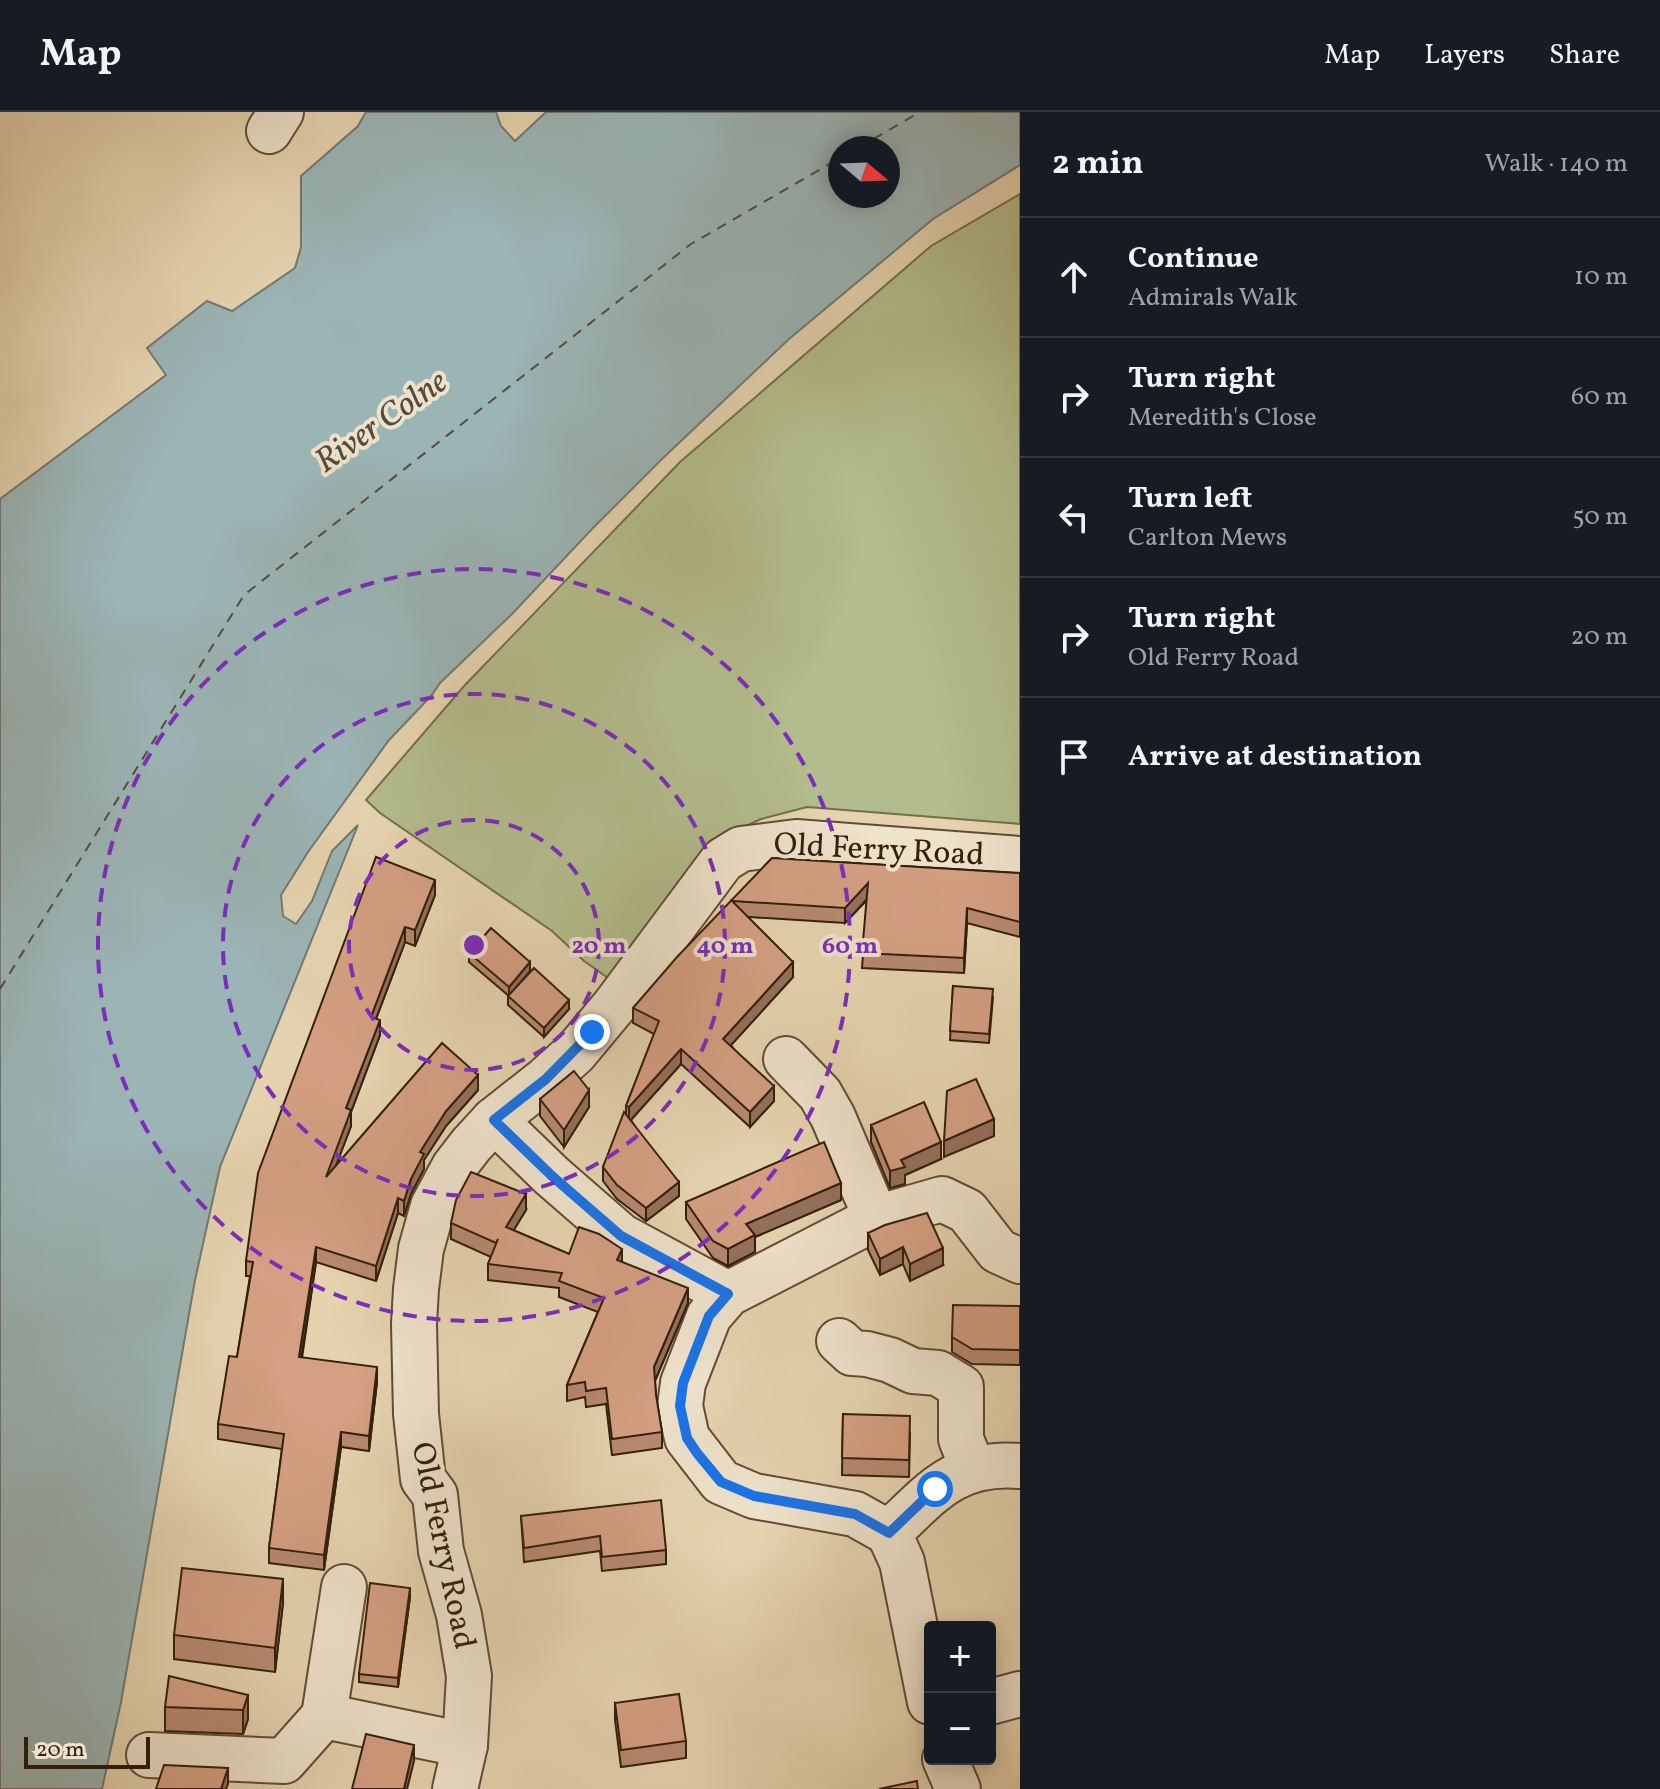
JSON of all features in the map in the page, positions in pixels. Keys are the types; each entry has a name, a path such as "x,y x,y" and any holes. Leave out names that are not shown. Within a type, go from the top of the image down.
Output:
{"street":[{"name":"Old Ferry Road","path":"468,1775 469,1676 459,1615 441,1551 435,1495 423,1479 419,1453 414,1324 421,1249 433,1206 454,1167 494,1120 575,1053 723,860 741,849 796,842 1020,859"},
{"path":"786,1059 820,1094 876,1218"},
{"path":"494,1120 621,1236 728,1294"},
{"path":"928,1693 902,1562 889,1533 855,1514 754,1496 721,1482 687,1438 680,1406 683,1383 709,1316 728,1294 876,1218 942,1199 967,1211 998,1251 1020,1261"},
{"path":"839,1341 852,1353 890,1360 913,1371 938,1373 961,1387 961,1439 972,1467"},
{"path":"889,1533 935,1489 972,1467 1020,1466"},
{"path":"149,1755 284,1761 324,1716 344,1587"},
{"path":"996,1700 1020,1694"},
{"path":"324,1716 468,1775"},
{"path":"948,1765 958,1789"}],"green space":[{"path":"1020,194 1020,824 807,807 761,819 724,836 608,978 584,961 552,931 380,813 366,800 465,685 680,462 931,246"}],"water":[{"name":"River Colne","path":"366,112 496,112 501,126 515,141 546,112 1020,112 1020,165 933,219 789,339 662,459 512,614 440,683 389,740 308,852 281,895 283,916 296,924 312,901 332,851 358,825 220,1167 195,1280 121,1702 102,1789 0,1789 0,499 166,375 147,348 207,301 232,311 295,268 301,247 301,176 358,126"}],"building":[{"path":"376,857 435,880 415,930 405,927 371,1017 380,1020 346,1108 351,1110 326,1177 442,1043 478,1075 446,1111 420,1152 424,1154 404,1201 398,1198 376,1266 316,1247 299,1357 377,1367 369,1436 341,1432 324,1555 269,1548 284,1434 218,1424 229,1356 237,1357 253,1262 246,1261 258,1173"},
{"path":"772,858 1020,873 1020,922 967,908 964,958 862,953 868,883 845,908 732,901 793,962 723,1039 774,1086 750,1112 681,1049 629,1107 626,1106 659,1021 633,1008 677,957"},
{"path":"491,928 530,962 509,987 469,953"},
{"path":"534,968 569,1000 544,1028 508,996"},
{"path":"953,986 993,989 989,1034 950,1031"},
{"path":"574,1071 589,1090 564,1130 540,1099"},
{"path":"976,1079 994,1119 944,1141 947,1091"},
{"path":"924,1102 941,1142 901,1160 905,1167 890,1171 871,1125"},
{"path":"624,1112 679,1182 646,1208 617,1185 603,1167"},
{"path":"824,1142 841,1183 746,1224 755,1235 728,1249 713,1241 686,1202"},
{"path":"471,1172 526,1194 506,1227 569,1254 579,1227 599,1234 622,1249 617,1260 688,1288 654,1367 662,1432 612,1439 606,1388 586,1391 585,1382 567,1385 604,1298 559,1281 562,1273 488,1264 498,1239 496,1243 451,1223 456,1200"},
{"path":"927,1213 943,1248 910,1264 903,1247 880,1259 868,1233"},
{"path":"953,1305 1020,1306 1020,1350 972,1349 952,1337"},
{"path":"843,1414 910,1416 909,1460 842,1458"},
{"path":"661,1500 666,1550 602,1557 600,1536 524,1548 521,1516"},
{"path":"182,1568 283,1579 275,1648 174,1635"},
{"path":"370,1583 410,1588 398,1678 359,1674"},
{"path":"169,1676 248,1695 243,1710 165,1707"},
{"path":"679,1694 686,1741 621,1750 615,1703"},
{"path":"366,1734 414,1745 404,1789 352,1789"},
{"path":"164,1765 228,1768 221,1789 156,1789"},
{"path":"917,1781 918,1789 879,1789"}],"ferry route":[{"path":"879,136 920,112"},
{"path":"0,989 244,595 691,244 828,165"}],"route":[{"path":"592,1032 575,1053 494,1120 621,1236 728,1294 709,1316 683,1383 680,1406 687,1438 697,1453 721,1482 754,1496 855,1514 889,1533 935,1489"}]}
